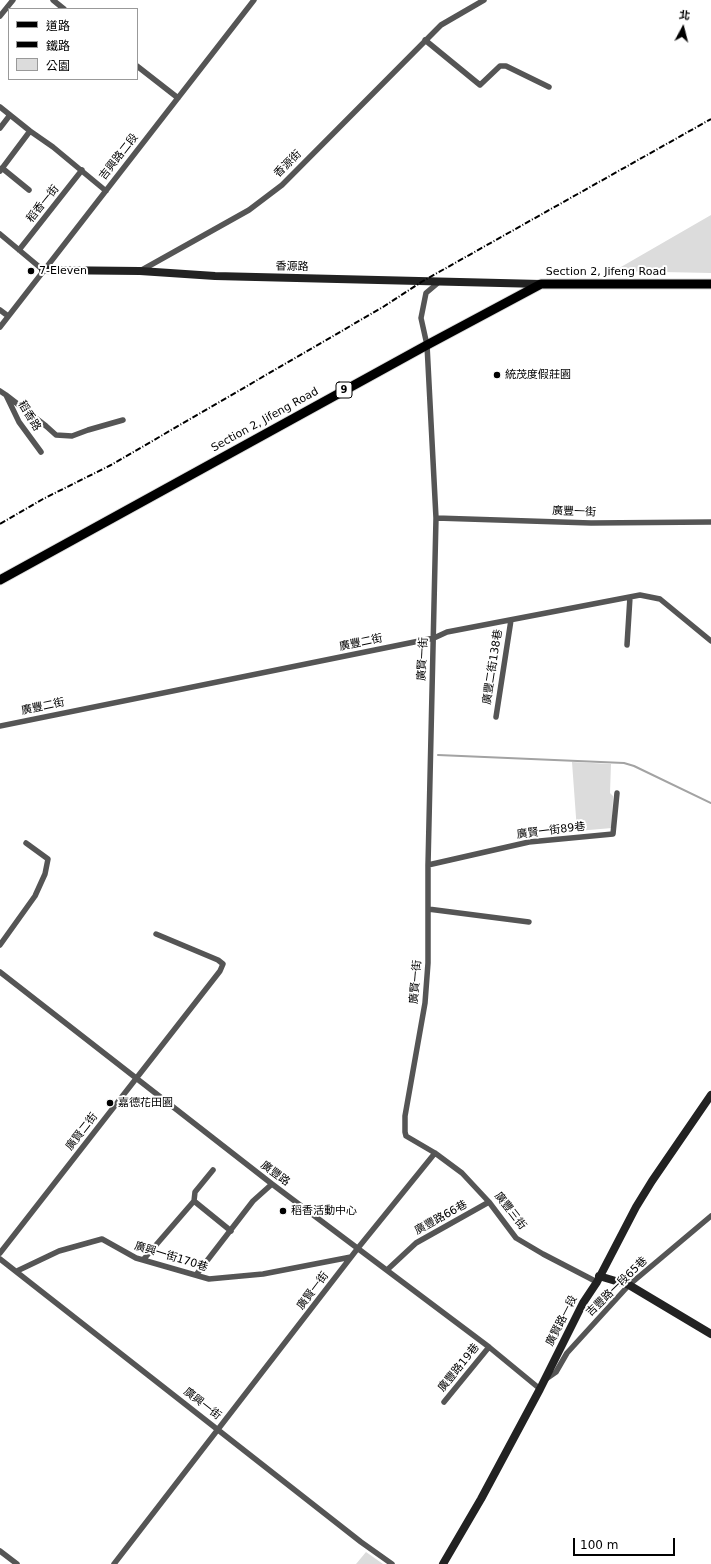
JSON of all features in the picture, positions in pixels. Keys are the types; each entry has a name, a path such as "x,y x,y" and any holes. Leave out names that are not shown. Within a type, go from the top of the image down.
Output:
{"main road":[{"name":"Section 2, Jifeng Road","path":"0,580 427,345 541,284 711,284"}],"street":[{"path":"0,16 13,0"},
{"path":"53,0 63,8"},
{"name":"吉興路二段","path":"0,327 254,0"},
{"name":"香源街","path":"140,271 249,210 282,184 441,25 484,0"},
{"path":"425,40 480,85 500,66 506,66 549,87"},
{"path":"138,67 178,98"},
{"path":"0,107 82,170 106,191"},
{"path":"0,128 10,115"},
{"path":"29,190 1,170 30,131"},
{"name":"稻香一街","path":"19,250 82,170"},
{"path":"0,234 43,270"},
{"name":"香源路","path":"43,270 140,271 215,276 541,284"},
{"name":"廣賢一街","path":"114,1564 219,1430 358,1248 435,1153 406,1136 404,1132 405,1116 427,990 428,865 436,518 427,345 421,318 426,293 440,282"},
{"path":"0,310 8,316"},
{"name":"稻香路","path":"0,391 6,395 19,422 41,452"},
{"path":"6,395 56,435 72,436 123,420"},
{"name":"廣豐一街","path":"436,518 591,523 711,522"},
{"name":"廣豐二街","path":"0,726 434,638 447,632 640,595 660,599 711,641"},
{"path":"627,645 630,597"},
{"name":"廣豐二街138巷","path":"496,717 511,620"},
{"name":"廣賢一街89巷","path":"428,865 530,842 613,834 617,793"},
{"path":"0,946 36,896 45,874 48,859 26,844"},
{"path":"428,909 529,922"},
{"name":"廣賢二街","path":"0,1253 137,1078 220,970 223,964 218,960 156,934"},
{"name":"廣豐路","path":"0,972 272,1184 489,1347 540,1389"},
{"name":"廣賢路一段","path":"443,1564 481,1499 545,1380 583,1302 598,1279 652,1181 711,1095"},
{"name":"廣豐三街","path":"435,1153 462,1173 489,1202 516,1238 543,1254 598,1279 629,1285 711,1334"},
{"path":"143,1260 194,1201 195,1192 213,1170"},
{"path":"196,1275 254,1201 272,1184"},
{"path":"194,1201 231,1231"},
{"name":"廣豐路66巷","path":"387,1270 416,1243 489,1202"},
{"name":"吉豐路一段65巷","path":"545,1380 556,1372 567,1354 629,1285 711,1216"},
{"name":"廣興一街170巷","path":"17,1271 59,1252 102,1239 111,1243 125,1253 143,1260 209,1279 245,1277 291,1270 351,1257"},
{"name":"廣興一街","path":"0,1259 392,1564"},
{"name":"廣豐路19巷","path":"444,1402 489,1347"},
{"path":"0,1551 17,1564"}],"green space":[{"path":"711,215 711,273 614,271"},
{"path":"572,762 611,764 610,793 613,796 612,828 577,831"},
{"path":"366,1552 383,1564 356,1564"}],"waterway":[{"path":"438,755 624,763 634,766 711,803"}],"railway":[{"path":"0,524 43,499 111,465 383,307 423,281 711,119"}],"place":[{"name":"7-Eleven","path":"31,271"},
{"name":"統茂度假莊園","path":"497,375"},
{"name":"嘉德花田園","path":"110,1103"},
{"name":"稻香活動中心","path":"283,1211"}]}
